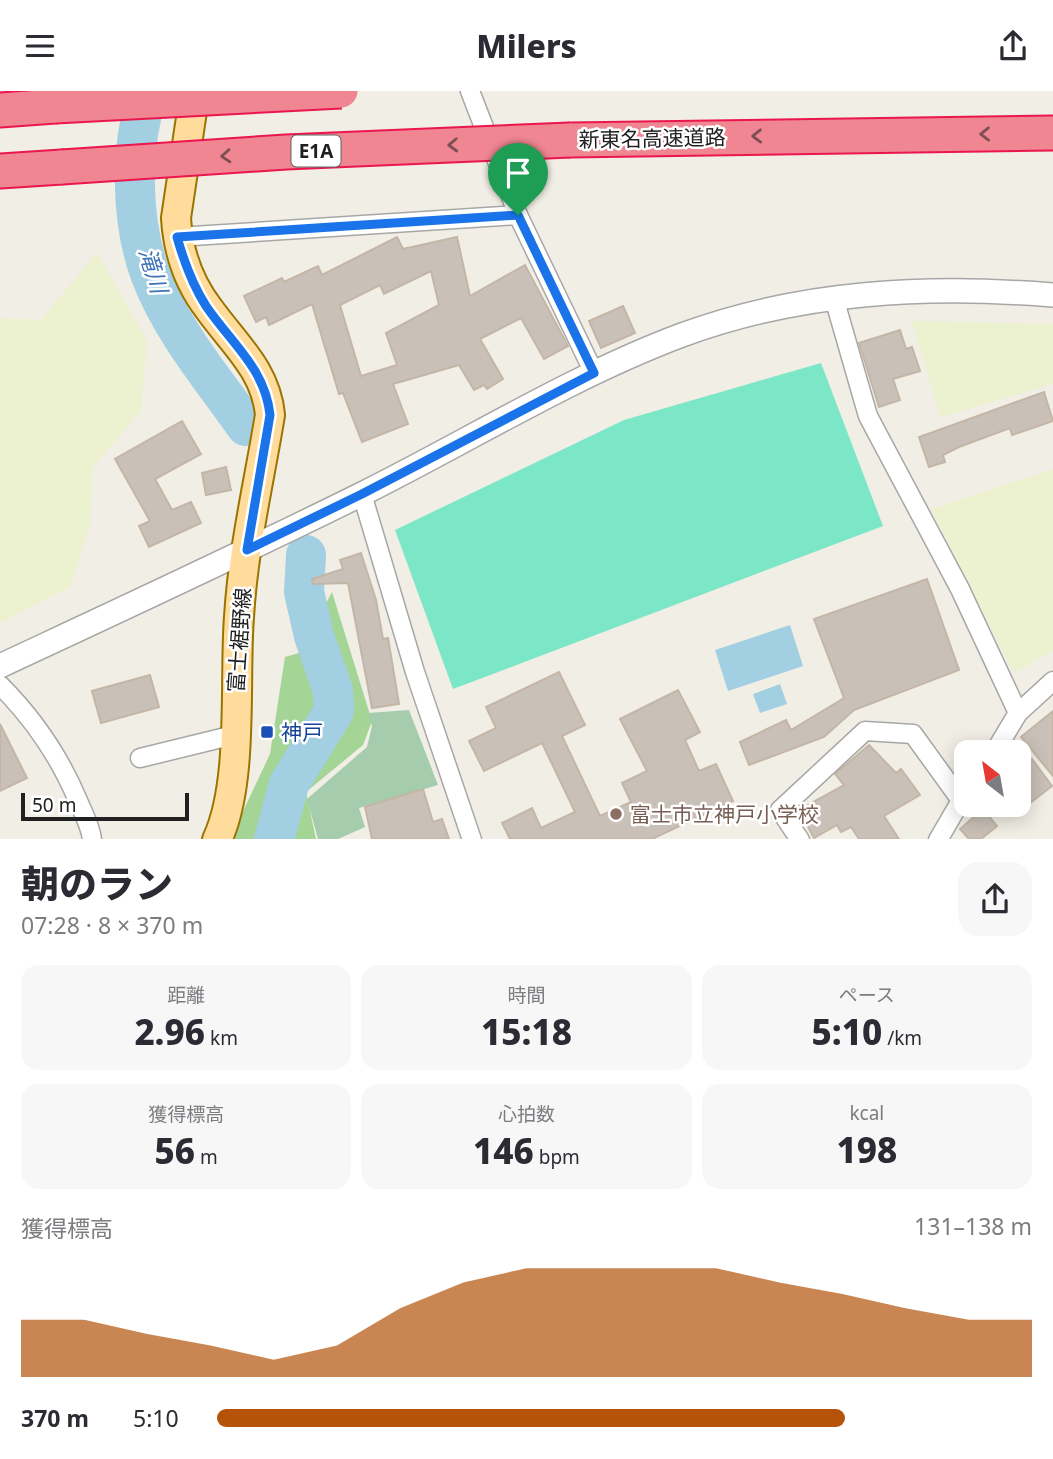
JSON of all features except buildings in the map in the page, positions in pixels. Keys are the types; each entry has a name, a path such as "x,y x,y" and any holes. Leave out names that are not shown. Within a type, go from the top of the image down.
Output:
{"highway":[{"path":"0,110 341,91"},
{"name":"新東名高速道路","path":"0,171 286,152 570,140 1053,133"}],"main road":[{"name":"富士裾野線","path":"195,91 176,218 177,237 189,277 207,307 255,367 268,395 270,415 239,615 230,787 224,826 217,839"}],"street":[{"path":"470,91 518,215 594,373"},
{"path":"177,237 518,215"},
{"path":"0,666 362,494 594,373 683,335 763,311 834,297 891,291 1053,295"},
{"path":"834,297 868,416 960,589 1018,713"},
{"path":"362,494 415,672 472,839"},
{"path":"1002,740 1018,713 1053,681"},
{"path":"0,685 31,716 53,751 70,781 92,839"},
{"path":"800,839 780,810 864,731 913,734 954,784"},
{"path":"141,758 234,736"},
{"path":"938,839 954,811"}],"green space":[{"path":"97,252 147,341 141,411 92,468 90,525 70,587 0,623 0,318 41,320"},
{"path":"912,321 1053,324 1053,384 940,417"},
{"path":"821,363 883,526 453,689 395,530 624,420"},
{"path":"1053,469 1053,651 1014,673 931,509"},
{"path":"332,592 372,721 363,745 306,792 316,839 230,839 270,754 285,657 320,647 324,607"},
{"path":"409,710 438,785 359,808 365,827 338,839 318,839 307,799 367,747 372,726 368,713"}],"water":[{"path":"790,625 803,666 728,691 715,650"},
{"path":"780,684 787,704 760,713 753,694"}],"waterway":[{"name":"滝川","path":"148,91 138,136 135,183 136,208 144,254 170,316 246,426"},
{"name":"滝川","path":"274,839 289,784 334,711 333,691 314,636 304,592 306,555"}],"place":[{"name":"神戸","path":"267,732"},
{"name":"富士市立神戸小学校","path":"616,814"}],"route":[{"path":"518,215 594,373 362,494 247,550 270,415 268,395 255,367 207,307 189,277 177,237 518,215"}]}
